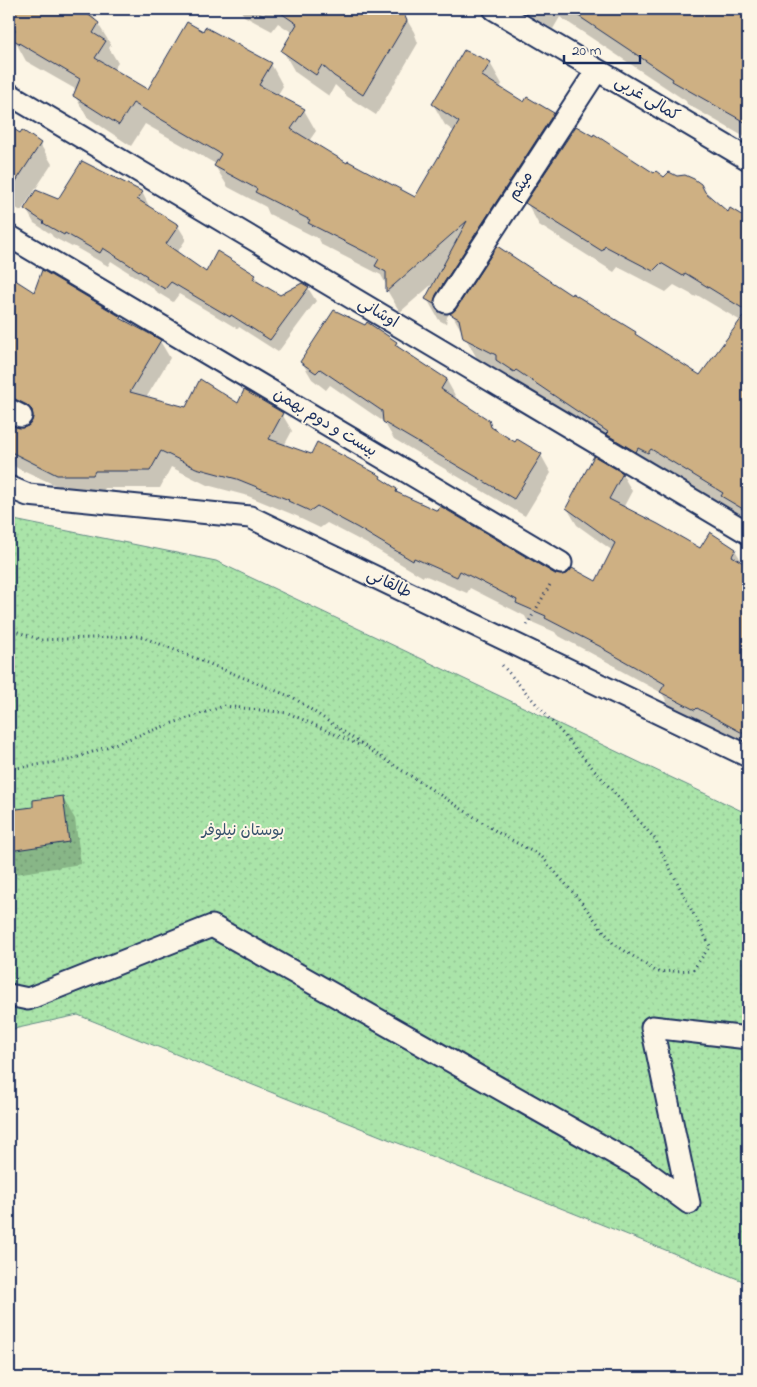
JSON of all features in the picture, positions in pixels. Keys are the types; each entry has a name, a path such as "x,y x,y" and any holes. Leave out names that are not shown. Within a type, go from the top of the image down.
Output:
{"street":[{"name":"کمالی غربی","path":"494,9 748,159"},
{"name":"میثم","path":"446,302 597,70"},
{"name":"اوشانی","path":"9,94 748,533"},
{"name":"بیست و دوم بهمن","path":"9,236 561,563"},
{"name":"طالقانی","path":"9,487 28,495 250,517 748,756"},
{"path":"9,996 28,999 212,926 644,1170 689,1203 652,1028 748,1038"}],"path":[{"path":"516,645 561,563"},
{"path":"9,627 41,640 140,636 294,698 499,833 542,857 578,898 613,943 657,972 693,970 710,946 655,839 500,663"},
{"path":"9,769 70,760 173,722 224,706 288,712 369,749"}],"green space":[{"name":"بوستان نیلوفر","path":"9,519 216,561 748,814 748,1283 78,1015 9,1030"}],"building":[{"path":"17,9 81,9 99,23 93,33 106,41 95,58 148,89 187,22 203,31 205,27 272,63 259,85 305,109 291,129 347,163 348,161 415,197 459,122 432,104 464,50 491,62 482,76 524,102 527,97 554,113 436,295 434,304 425,299 467,221 386,292 386,272 375,266 379,259 308,223 310,220 255,192 257,189 214,166 221,154 133,103 119,125 73,96 80,79 12,39 15,30 9,23"},
{"path":"275,9 402,9 407,21 363,95 334,76 322,65 316,75 281,51 297,24"},
{"path":"568,9 748,9 748,124 672,81 673,79"},
{"path":"9,126 20,133 22,130 41,143 9,192"},
{"path":"576,126 593,136 594,134 654,173 656,171 664,177 669,172 677,176 685,175 694,179 701,184 705,192 728,212 730,208 748,219 748,512 721,496 723,493 651,449 648,453 638,448 636,452 606,434 608,432 516,370 514,372 496,360 496,355 463,338 459,319 450,314 456,309 497,246 571,295 572,293 636,332 635,334 700,375 747,311 685,273 683,276 661,263 653,271 605,246 602,251 525,203"},
{"path":"82,161 143,192 137,199 179,225 166,244 206,272 217,251 256,275 253,279 280,295 302,283 309,287 270,340 231,315 230,317 171,282 165,289 103,248 100,253 43,223 24,209 36,190 58,199"},
{"path":"42,270 120,318 161,340 130,392 186,407 200,379 238,403 244,390 283,413 269,439 311,454 317,442 381,476 380,478 397,489 396,492 438,511 440,506 555,574 567,574 572,568 596,581 615,543 566,508 594,456 623,473 609,499 700,548 710,532 736,549 732,556 748,566 748,736 697,708 695,710 660,692 665,684 605,649 545,618 546,616 516,603 517,600 460,571 457,577 414,558 413,561 317,506 310,511 289,500 237,479 196,468 161,451 150,471 95,471 93,475 57,475 9,451 9,424 22,428 28,426 33,416 32,410 27,405 9,398 9,276 34,292"},
{"path":"334,310 365,325 367,322 397,342 395,345 447,379 441,389 489,420 491,427 515,442 517,439 542,454 514,499 383,422 382,411 320,369 316,373 300,362"},
{"path":"63,796 69,842 9,851 9,810 33,807 33,800"}]}
